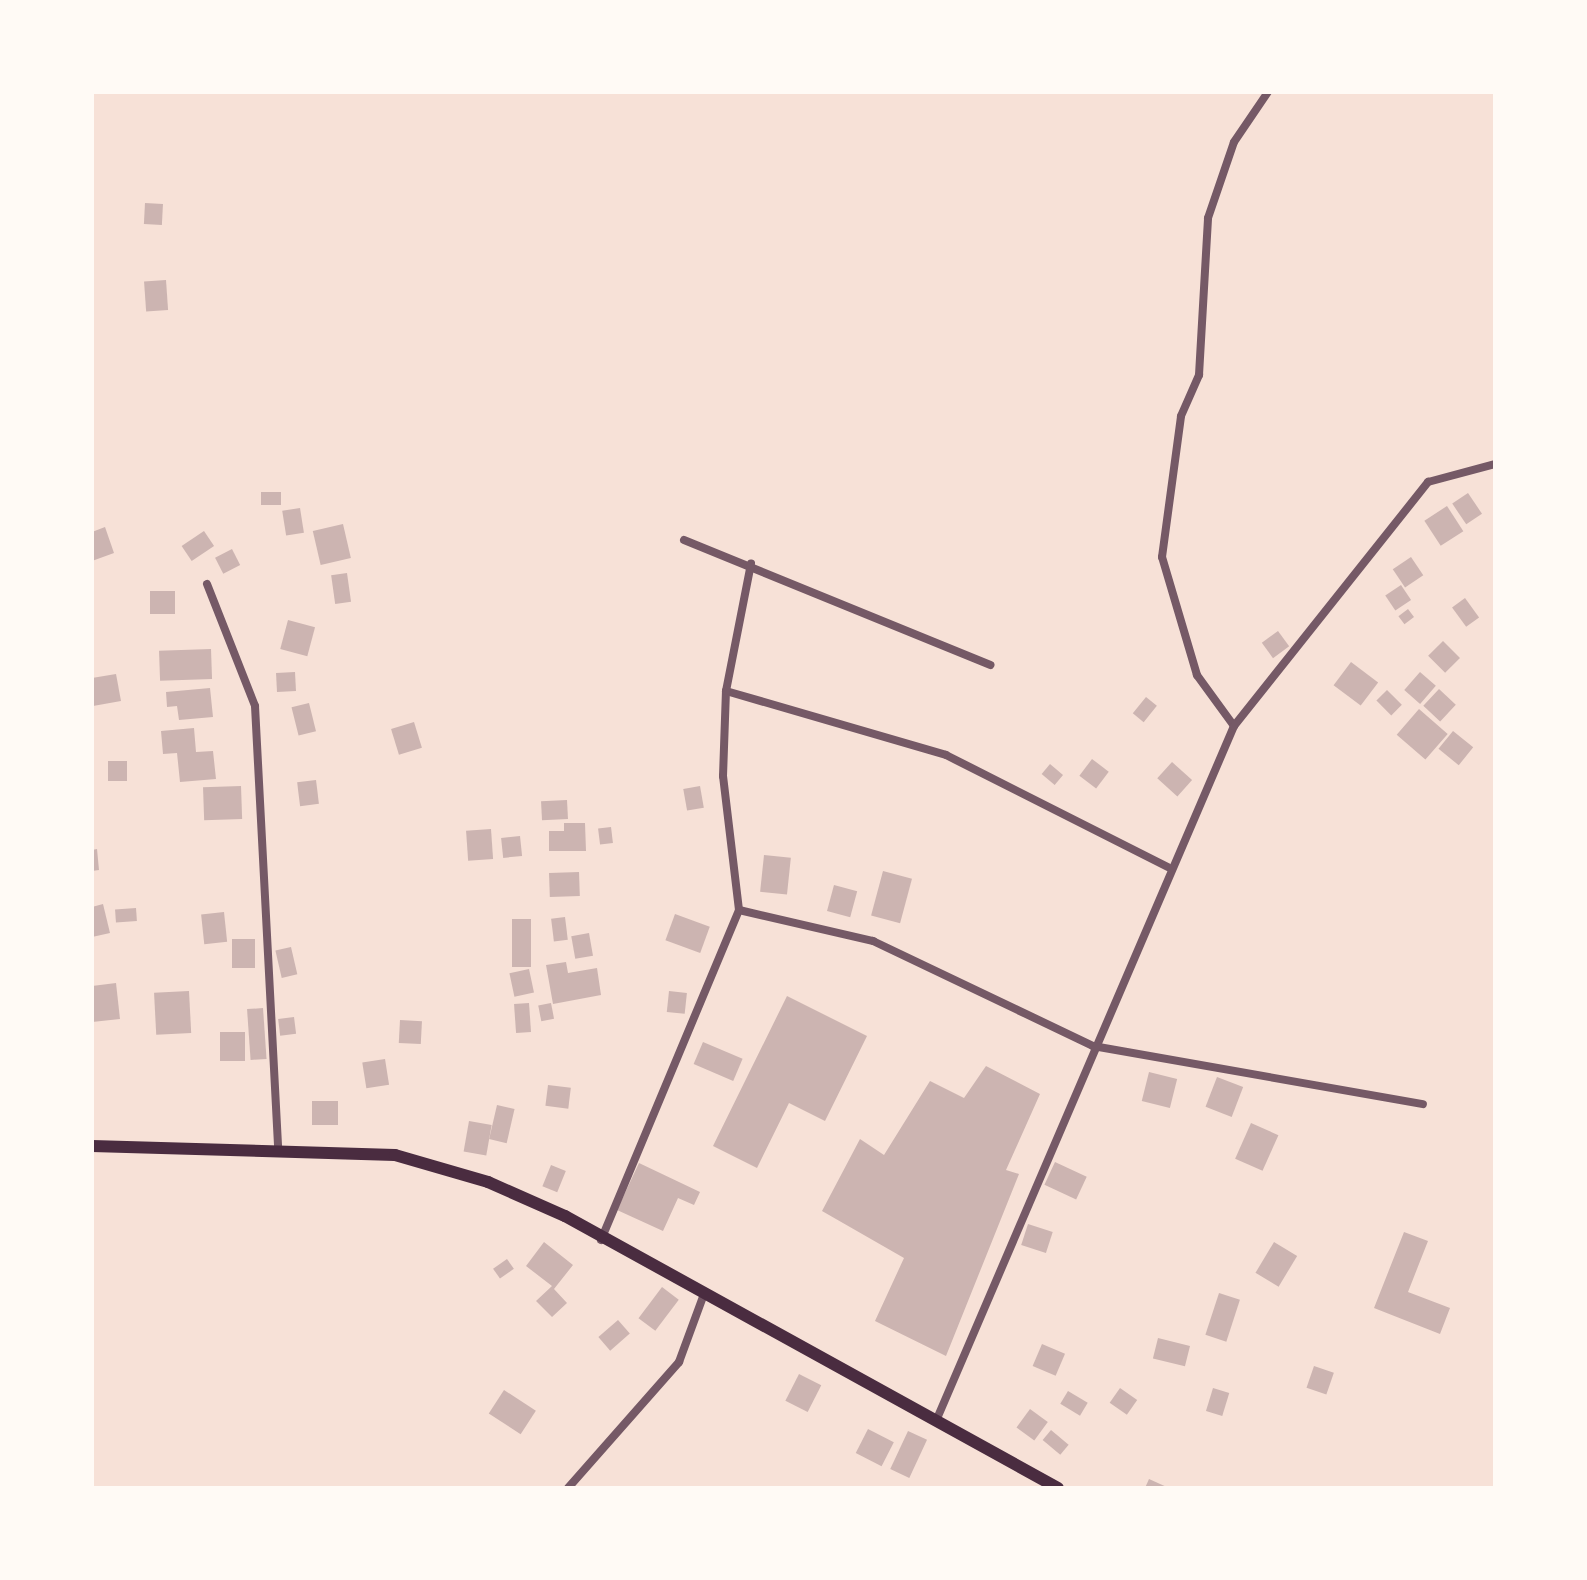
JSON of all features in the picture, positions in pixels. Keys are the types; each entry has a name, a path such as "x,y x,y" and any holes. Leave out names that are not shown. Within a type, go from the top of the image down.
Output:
{"main road":[{"path":"92,1146 278,1148 395,1155 488,1182 704,1294 1058,1488"}],"street":[{"path":"1234,726 1197,675 1162,557 1181,416 1199,375 1208,218 1234,142 1268,92"},
{"path":"936,1421 1168,867 1234,726 1428,482 1495,464"},
{"path":"684,540 751,563 990,665"},
{"path":"601,1241 739,910 723,776 726,691 751,563"},
{"path":"207,584 255,706 278,1148"},
{"path":"726,691 946,755 1168,867"},
{"path":"739,910 873,941 1093,1046 1423,1104"},
{"path":"568,1488 679,1362 704,1294"}],"building":[{"path":"145,203 163,204 162,225 144,224"},
{"path":"166,280 168,310 146,311 144,282"},
{"path":"261,492 281,492 281,505 261,505"},
{"path":"1468,493 1482,514 1466,524 1452,504"},
{"path":"1447,506 1463,531 1441,546 1424,521"},
{"path":"300,508 304,533 286,536 282,511"},
{"path":"343,524 351,558 321,565 313,531"},
{"path":"105,527 114,553 92,561 92,532"},
{"path":"204,531 214,546 192,561 182,546"},
{"path":"232,549 240,565 223,574 215,558"},
{"path":"1411,557 1423,575 1405,588 1393,569"},
{"path":"347,573 351,602 335,604 331,575"},
{"path":"1401,585 1411,600 1395,611 1385,596"},
{"path":"150,591 175,591 175,614 150,614"},
{"path":"1465,598 1479,617 1466,627 1452,607"},
{"path":"1408,609 1414,617 1404,624 1398,616"},
{"path":"288,620 315,627 307,656 280,649"},
{"path":"1278,631 1289,646 1273,658 1262,643"},
{"path":"1443,641 1460,658 1445,673 1428,656"},
{"path":"211,649 212,679 160,681 159,651"},
{"path":"1351,662 1378,682 1361,706 1334,685"},
{"path":"295,672 296,691 277,692 276,673"},
{"path":"1420,672 1436,686 1420,704 1404,690"},
{"path":"116,674 121,701 93,706 92,678"},
{"path":"210,688 213,717 179,720 177,706 167,707 166,692"},
{"path":"1439,689 1456,705 1440,722 1423,706"},
{"path":"1387,690 1402,705 1391,715 1376,701"},
{"path":"1146,697 1157,706 1144,722 1133,713"},
{"path":"309,703 316,731 299,735 292,707"},
{"path":"1419,709 1448,734 1425,760 1397,735"},
{"path":"414,722 422,748 399,755 391,729"},
{"path":"194,728 196,752 213,751 216,779 180,782 177,753 163,754 161,731"},
{"path":"1453,731 1473,747 1459,765 1439,749"},
{"path":"1092,759 1109,772 1096,788 1079,776"},
{"path":"108,761 127,761 127,781 108,781"},
{"path":"1172,762 1192,780 1177,796 1157,778"},
{"path":"1050,764 1063,775 1055,785 1042,774"},
{"path":"316,780 319,804 300,806 297,782"},
{"path":"241,786 242,819 204,820 203,787"},
{"path":"700,786 704,808 687,811 683,789"},
{"path":"567,800 568,819 542,820 541,801"},
{"path":"564,823 585,823 586,851 549,851 549,831 564,831"},
{"path":"611,827 613,843 600,844 598,829"},
{"path":"491,829 493,859 468,861 466,831"},
{"path":"520,836 522,856 503,858 501,838"},
{"path":"97,849 99,870 92,871 92,850"},
{"path":"764,855 791,858 787,895 760,892"},
{"path":"883,871 912,879 900,923 871,915"},
{"path":"579,872 580,896 550,897 549,873"},
{"path":"834,885 857,891 850,917 827,911"},
{"path":"103,904 110,933 92,937 92,907"},
{"path":"136,908 137,921 116,922 115,909"},
{"path":"224,912 227,942 204,944 201,914"},
{"path":"675,914 710,927 700,953 665,940"},
{"path":"565,917 568,940 554,942 551,919"},
{"path":"512,919 531,919 531,967 512,967"},
{"path":"589,933 593,956 575,959 571,936"},
{"path":"232,939 255,939 255,968 232,968"},
{"path":"291,947 297,974 282,978 275,951"},
{"path":"566,962 568,973 597,968 601,995 553,1004 546,965"},
{"path":"529,969 534,992 514,997 509,973"},
{"path":"116,983 120,1019 92,1022 92,986"},
{"path":"189,991 191,1033 156,1035 154,993"},
{"path":"669,991 687,993 685,1014 667,1012"},
{"path":"787,996 867,1036 825,1121 789,1103 757,1168 713,1146"},
{"path":"529,1003 531,1032 516,1033 514,1004"},
{"path":"551,1003 554,1019 541,1021 538,1005"},
{"path":"263,1008 267,1059 251,1060 247,1009"},
{"path":"294,1017 296,1034 280,1036 278,1019"},
{"path":"400,1020 422,1021 421,1044 399,1043"},
{"path":"220,1032 245,1032 245,1061 220,1061"},
{"path":"703,1042 743,1059 733,1081 694,1064"},
{"path":"385,1059 389,1085 366,1088 362,1063"},
{"path":"986,1066 1040,1094 1006,1170 1019,1174 946,1356 875,1321 904,1258 822,1211 860,1139 884,1155 930,1081 964,1098"},
{"path":"1149,1072 1177,1079 1170,1108 1142,1101"},
{"path":"1217,1077 1243,1087 1232,1117 1206,1107"},
{"path":"548,1085 571,1088 568,1109 545,1106"},
{"path":"312,1101 338,1101 338,1125 312,1125"},
{"path":"497,1105 515,1109 507,1143 489,1139"},
{"path":"469,1121 492,1125 486,1156 464,1152"},
{"path":"1251,1123 1278,1135 1263,1171 1235,1159"},
{"path":"1055,1162 1087,1177 1076,1199 1044,1185"},
{"path":"639,1163 700,1192 694,1205 678,1198 663,1231 617,1210"},
{"path":"551,1165 566,1171 557,1192 542,1186"},
{"path":"1028,1224 1053,1232 1046,1253 1021,1245"},
{"path":"1404,1232 1428,1241 1408,1292 1450,1308 1440,1334 1374,1308"},
{"path":"544,1242 573,1265 554,1289 567,1303 552,1317 536,1301 552,1286 526,1266"},
{"path":"1274,1242 1297,1256 1279,1287 1255,1273"},
{"path":"507,1259 514,1269 500,1279 493,1269"},
{"path":"662,1287 679,1300 655,1331 639,1318"},
{"path":"1219,1293 1240,1300 1226,1342 1205,1335"},
{"path":"618,1320 630,1334 610,1351 598,1337"},
{"path":"1158,1338 1190,1346 1185,1366 1153,1358"},
{"path":"1042,1344 1065,1354 1056,1376 1033,1366"},
{"path":"1314,1366 1334,1373 1326,1395 1307,1388"},
{"path":"799,1374 821,1385 808,1412 785,1401"},
{"path":"1120,1388 1137,1400 1127,1415 1110,1403"},
{"path":"1213,1388 1229,1393 1222,1416 1206,1411"},
{"path":"504,1390 536,1411 521,1434 489,1413"},
{"path":"1068,1391 1088,1403 1080,1416 1060,1404"},
{"path":"1030,1409 1048,1422 1034,1441 1016,1428"},
{"path":"868,1429 894,1442 882,1466 856,1453"},
{"path":"1051,1430 1069,1445 1060,1455 1043,1440"},
{"path":"908,1431 927,1440 909,1478 890,1469"},
{"path":"1149,1479 1169,1488 1145,1488"}]}
